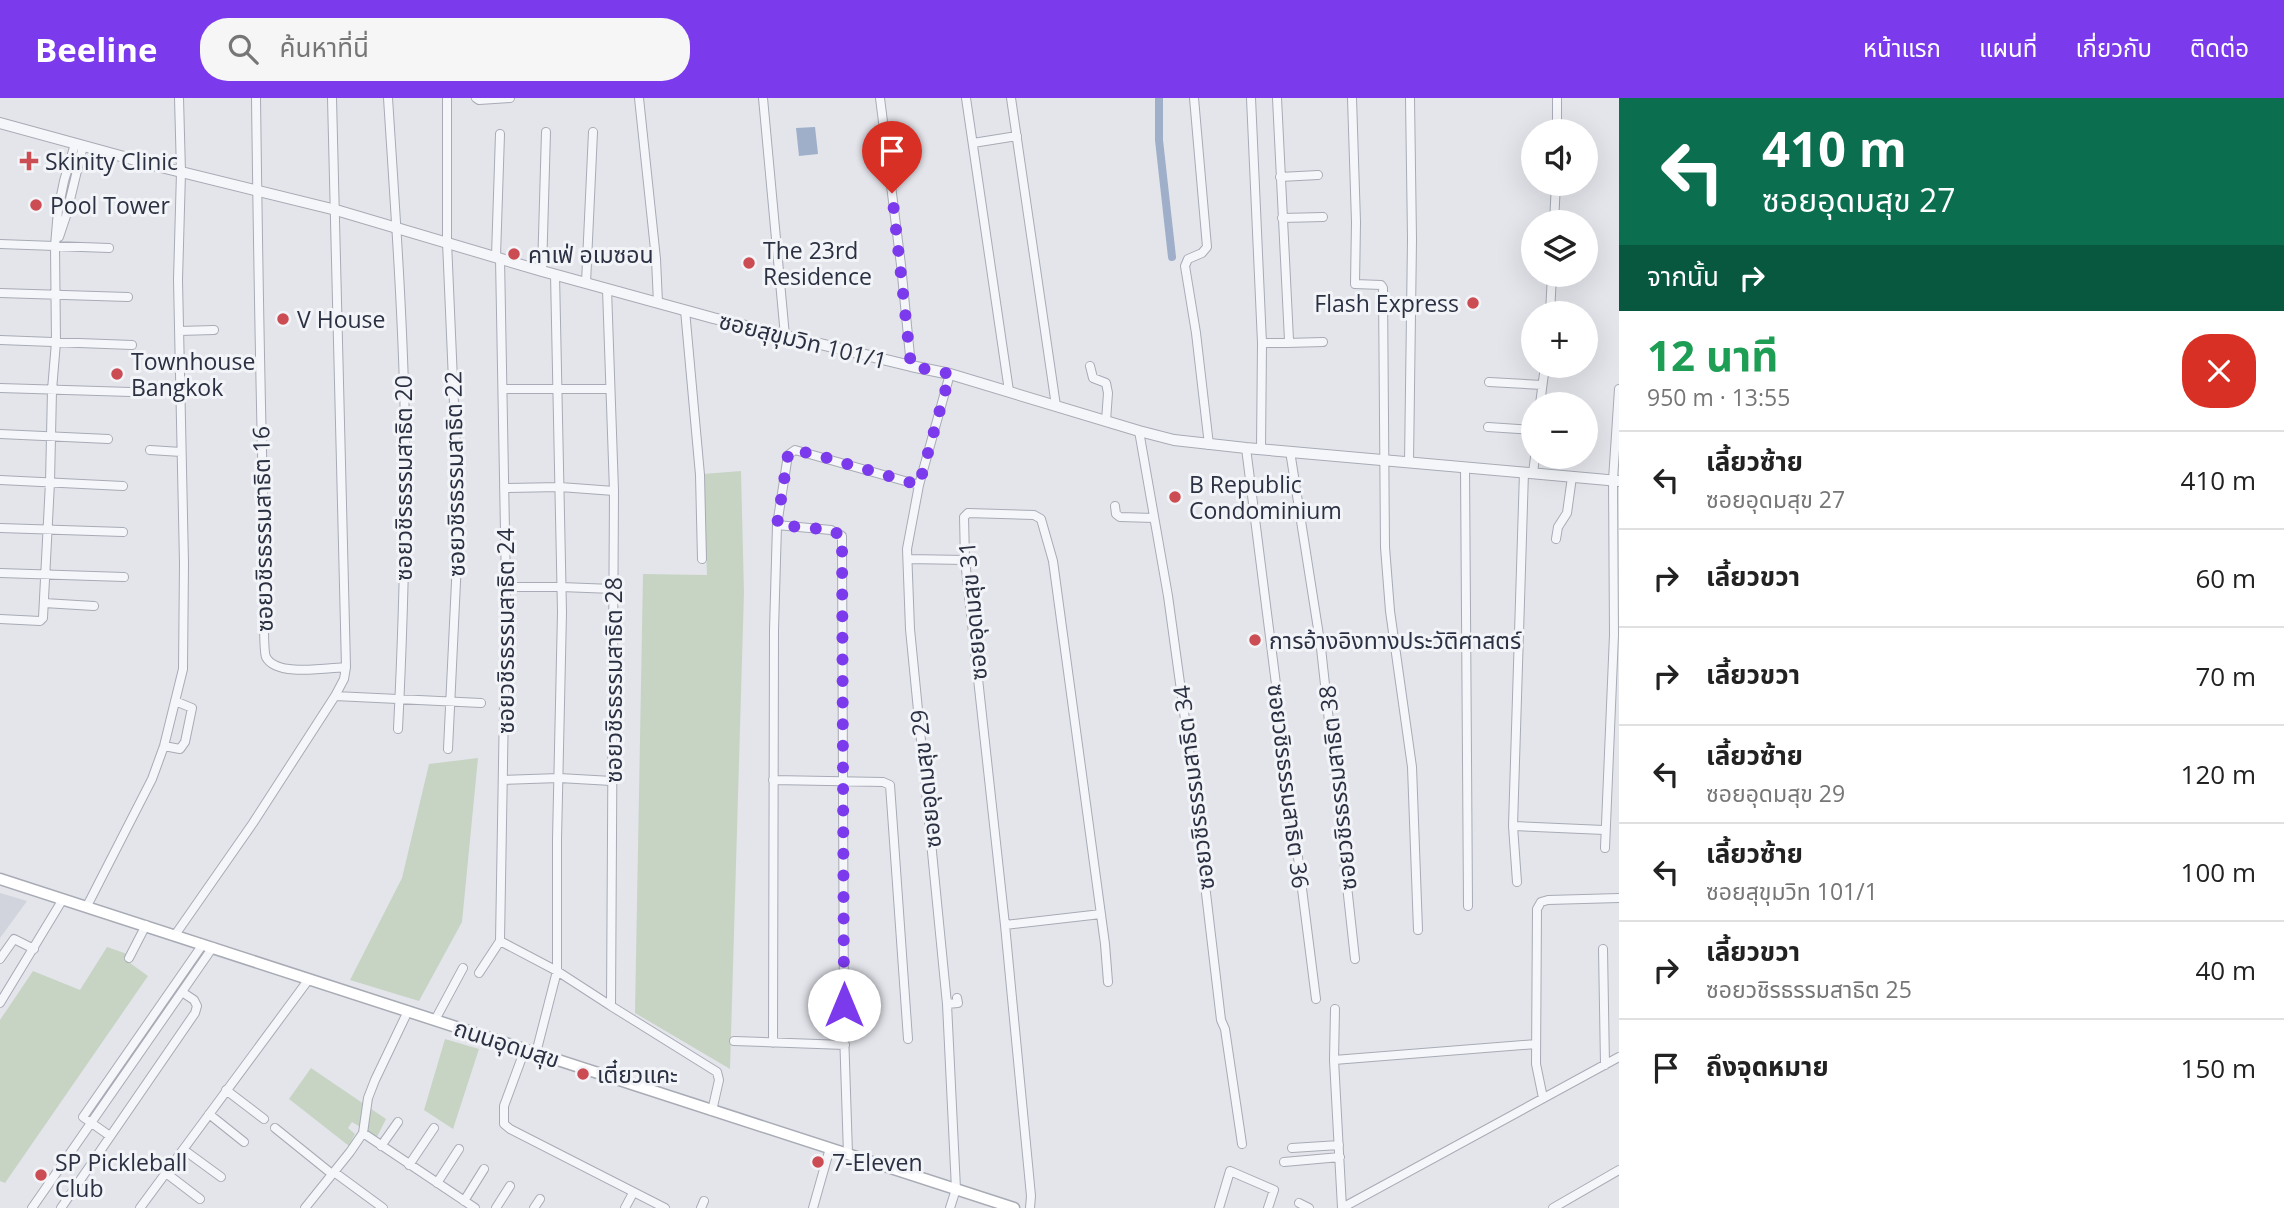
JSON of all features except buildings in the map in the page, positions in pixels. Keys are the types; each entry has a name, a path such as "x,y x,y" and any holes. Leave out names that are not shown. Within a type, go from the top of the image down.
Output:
{"main road":[{"name":"ถนนอุดมสุข","path":"0,879 1014,1208"}],"street":[{"path":"87,906 152,779 183,669 179,98"},
{"path":"256,98 257,189"},
{"path":"175,935 253,822 344,679 346,667 332,98"},
{"name":"ซอยวชิรธรรมสาธิต 20","path":"387,98 397,227 405,423 398,729"},
{"name":"ซอยวชิรธรรมสาธิต 22","path":"447,98 447,242 459,519 449,749"},
{"path":"476,98 510,98"},
{"path":"639,98 658,303"},
{"path":"763,98 785,336"},
{"path":"880,98 911,366"},
{"path":"966,98 1009,391"},
{"path":"1011,98 1056,406"},
{"path":"1194,98 1207,247 1202,253 1188,259 1185,266 1209,445"},
{"path":"1251,98 1262,343 1261,449"},
{"path":"1278,98 1287,343"},
{"path":"1352,98 1355,284 1381,285 1383,288 1385,547 1390,611 1412,766 1418,930"},
{"path":"1409,463 1412,267 1410,98"},
{"path":"1556,98 1557,119"},
{"name":"ซอยสุขุมวิท 101/1","path":"0,123 336,210 658,303 950,374 1139,432 1209,445 1616,480"},
{"path":"541,271 546,132"},
{"path":"586,283 593,132"},
{"name":"ซอยวชิรธรรมสาธิต 24","path":"500,134 498,257 506,587 500,941"},
{"path":"973,143 1017,136"},
{"path":"0,619 40,621 43,618 56,342 55,246 62,191 79,145"},
{"path":"1280,177 1318,175"},
{"name":"ซอยวชิรธรรมสาธิต 16","path":"257,189 265,655 272,664 284,670 346,667"},
{"path":"1282,218 1323,217"},
{"path":"0,244 108,248"},
{"path":"555,274 561,587 557,971 531,1051 504,1106 504,1124 665,1208"},
{"name":"ซอยวชิรธรรมสาธิต 28","path":"607,289 614,491 611,1006"},
{"path":"0,293 128,297"},
{"path":"685,310 700,475 702,559"},
{"path":"179,331 214,330"},
{"path":"0,340 132,345"},
{"path":"1262,343 1323,342"},
{"path":"1090,366 1093,378 1106,383 1106,421"},
{"name":"ซอยอุดมสุข 29","path":"950,374 919,485 908,541 908,559 910,629 947,1004 956,1189"},
{"path":"1542,392 1543,378"},
{"path":"1489,382 1542,386"},
{"path":"0,388 131,393"},
{"path":"503,389 610,388"},
{"path":"1605,848 1614,635 1619,389"},
{"path":"1488,427 1521,429"},
{"name":"ซอยวชิรธรรมสาธิต 34","path":"1139,432 1168,596 1221,1020 1225,1029 1242,1144"},
{"path":"0,434 107,439"},
{"name":"ซอยวชิรธรรมสาธิต 36","path":"1246,448 1316,999"},
{"path":"150,450 181,452"},
{"path":"773,1043 774,630 777,525 788,455 791,451 810,453 919,485"},
{"name":"ซอยวชิรธรรมสาธิต 38","path":"1290,451 1321,648 1355,959"},
{"path":"1465,467 1468,906"},
{"path":"1517,882 1513,831 1530,469"},
{"path":"1556,539 1558,527 1567,513 1572,477"},
{"path":"0,480 123,486"},
{"path":"504,488 560,487 614,491"},
{"path":"1115,506 1116,514 1120,517 1154,518"},
{"name":"ซอยอุดมสุข 31","path":"1030,1208 1005,925 965,560 966,514 1034,514 1041,519 1053,561 1108,982"},
{"path":"777,525 831,530 842,536 848,1154"},
{"path":"0,528 123,532"},
{"path":"908,559 965,560"},
{"path":"0,573 124,577"},
{"path":"506,587 613,589"},
{"path":"44,603 94,606"},
{"path":"335,696 481,703"},
{"path":"163,746 180,749 185,742 192,708 175,701"},
{"path":"504,780 559,778 612,781"},
{"path":"774,780 883,782 890,785 908,1039"},
{"path":"1513,831 1605,830"},
{"path":"1543,1098 1536,1064 1538,909 1541,902 1548,900 1619,898"},
{"path":"0,1003 63,899"},
{"path":"1005,925 1101,914"},
{"path":"129,958 146,925"},
{"path":"0,960 14,939 34,949"},
{"path":"479,973 500,941 557,971 717,1072 719,1080 712,1111"},
{"path":"110,1136 83,1118 176,982 208,945"},
{"path":"32,1208 183,990 208,945"},
{"path":"1604,949 1605,1065"},
{"path":"435,1020 463,968"},
{"path":"143,1207 309,979"},
{"path":"61,1208 195,1013 197,1006 194,1000 176,982"},
{"path":"947,1004 958,1003 957,998"},
{"path":"1335,1009 1342,1208 1619,1056"},
{"path":"305,1208 363,1133 372,1088 408,1011"},
{"path":"734,1041 845,1045"},
{"path":"1335,1060 1536,1044"},
{"path":"226,1090 264,1119"},
{"path":"209,1114 244,1142"},
{"path":"381,1146 398,1122"},
{"path":"275,1128 383,1208"},
{"path":"409,1165 434,1128"},
{"path":"363,1133 475,1208"},
{"path":"1292,1148 1339,1145"},
{"path":"437,1183 459,1149"},
{"path":"813,1208 830,1149"},
{"path":"184,1150 221,1177"},
{"path":"1284,1162 1340,1157"},
{"path":"464,1201 484,1169"},
{"path":"1553,1208 1619,1170"},
{"path":"1219,1208 1230,1171 1273,1190 1268,1208"},
{"path":"166,1173 200,1199"},
{"path":"496,1208 510,1186"},
{"path":"950,1208 956,1189"},
{"path":"625,1208 633,1193"},
{"path":"534,1208 540,1199"},
{"path":"1299,1203 1309,1208"}],"shaded area":[{"path":"0,893 27,901 0,938"}],"green space":[{"path":"741,471 744,592 730,1069 635,1013 643,574 707,575 703,474"},
{"path":"478,758 462,922 419,1001 350,980 402,878 429,764"},
{"path":"107,947 133,956 130,963 148,976 5,1183 0,1181 0,1020 33,971 80,990"},
{"path":"445,1039 479,1049 453,1129 424,1110"},
{"path":"311,1068 386,1119 377,1137 352,1122 348,1128 355,1134 349,1146 289,1099"}],"water":[{"path":"815,127 818,154 799,156 796,128"}],"waterway":[{"path":"1159,98 1159,140 1172,257"}],"place":[{"name":"Skinity Clinic","path":"29,161"},
{"name":"Pool Tower","path":"36,205"},
{"name":"คาเฟ่ อเมซอน","path":"514,254"},
{"name":"The 23rd Residence","path":"749,263"},
{"name":"Flash Express","path":"1473,303"},
{"name":"V House","path":"283,319"},
{"name":"Townhouse Bangkok","path":"117,374"},
{"name":"B Republic Condominium","path":"1175,497"},
{"name":"การอ้างอิงทางประวัติศาสตร์","path":"1255,640"},
{"name":"เตี๋ยวแคะ","path":"583,1074"},
{"name":"7-Eleven","path":"818,1162"},
{"name":"SP Pickleball Club","path":"41,1175"}],"route":[{"path":"844,1005 842,536 831,530 777,525 788,455 794,450 919,485 950,374 911,366 892,193"}]}
